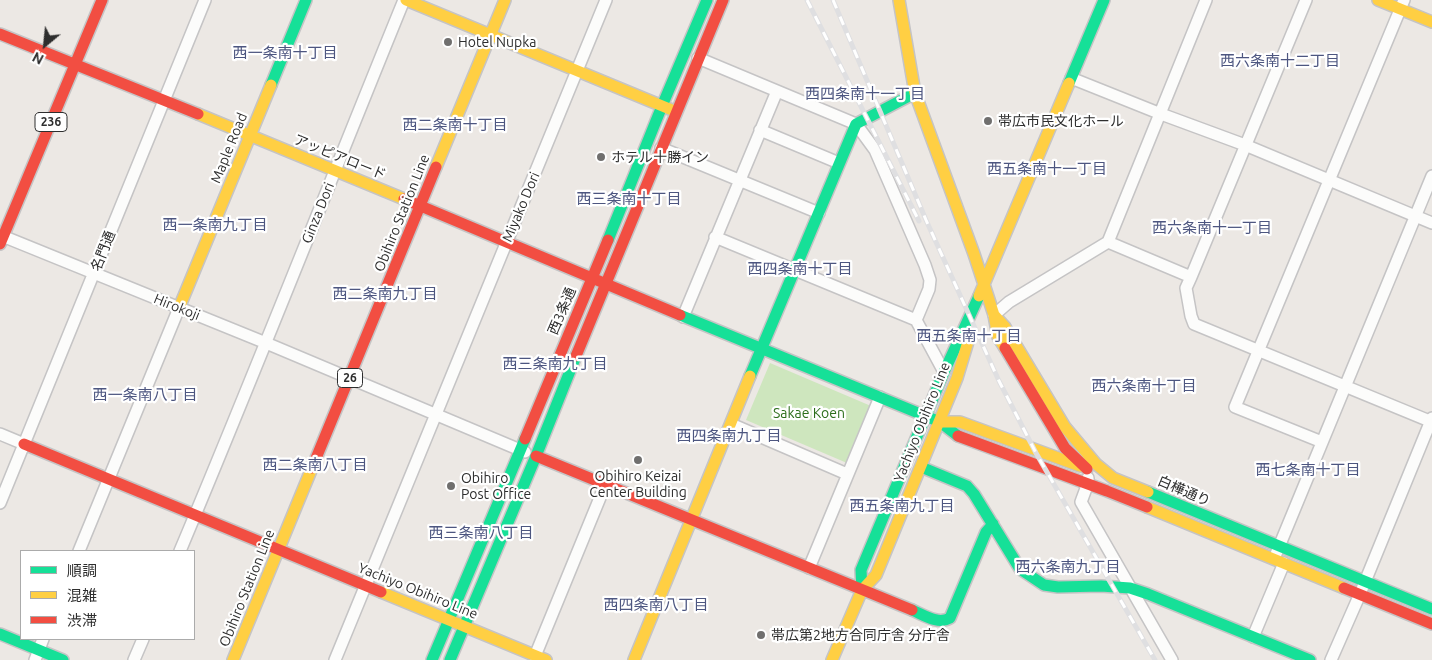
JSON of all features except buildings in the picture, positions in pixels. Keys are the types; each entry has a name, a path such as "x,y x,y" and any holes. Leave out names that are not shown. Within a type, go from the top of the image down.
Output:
{"main road":[{"name":"236","path":"1,238 102,0"},
{"name":"Maple Road","path":"179,308 306,0"},
{"path":"405,0 676,112"},
{"name":"Obihiro Station Line","path":"233,660 505,0"},
{"name":"西3条通","path":"432,660 707,0"},
{"path":"450,660 723,0"},
{"name":"Yachiyo Obihiro Line","path":"862,590 862,570 944,372 984,285 1104,0"},
{"path":"1378,0 1402,5 1432,22"},
{"name":"白樺通り","path":"897,1 915,93 984,285 994,316 998,337 1065,448 1087,469"},
{"name":"アッピアロード","path":"0,34 335,170 683,317 940,422"},
{"path":"634,660 856,124 915,93"},
{"name":"Yachiyo Obihiro Line","path":"832,660 862,590 876,575 940,422 957,378 984,285"},
{"name":"白樺通り","path":"994,316 1005,327 1065,427 1096,464 1113,478 1432,609"},
{"path":"940,422 960,422 1113,478"},
{"path":"940,422 956,435 1088,484 1432,624"},
{"name":"Yachiyo Obihiro Line","path":"24,444 541,658"},
{"path":"536,456 939,621 945,621 950,618 986,532 993,524"},
{"path":"921,467 967,486 974,494 1020,569 1044,585 1058,587 1101,586 1130,588 1310,660"},
{"path":"0,634 37,655 63,660"}],"street":[{"name":"名門通","path":"0,503 206,0"},
{"name":"Ginza Dori","path":"180,550 405,0"},
{"name":"Miyako Dori","path":"335,660 606,0"},
{"path":"994,316 1009,302 1108,242 1206,0"},
{"path":"1306,0 1186,288 1194,324 1432,421 1331,660"},
{"path":"1322,442 1235,407 1402,5"},
{"path":"698,58 856,124 874,150 926,265 930,280 929,289 916,320"},
{"path":"1071,78 1245,145 1432,223"},
{"path":"683,317 776,90"},
{"path":"760,130 839,163"},
{"path":"661,148 819,213"},
{"path":"1253,637 1279,562 1279,547 1432,176"},
{"path":"715,237 916,320 944,372"},
{"name":"Hirokoji","path":"1,238 266,343 536,456"},
{"path":"1108,242 1191,277"},
{"path":"79,550 179,308"},
{"path":"808,568 880,397"},
{"path":"731,424 847,474"},
{"path":"0,434 24,444"},
{"path":"1055,457 1063,454 1065,448"},
{"path":"1087,469 1088,484 1081,502 1172,660"},
{"path":"541,658 606,484"},
{"path":"37,655 43,640"},
{"path":"134,660 143,640"}],"green space":[{"name":"Sakae Koen","path":"770,363 871,406 847,463 746,420"}],"railway":[{"path":"807,0 919,221"},
{"path":"833,0 926,220 999,381 1036,453 1155,660"}],"traffic: fast":[{"path":"271,85 306,0"},
{"path":"608,240 707,0"},
{"path":"1069,83 1104,0"},
{"path":"750,376 856,124 915,93"},
{"path":"862,590 861,570 944,372 979,296"},
{"path":"680,315 940,422 958,436"},
{"path":"450,660 576,356"},
{"path":"432,660 525,439"},
{"path":"921,467 967,486 974,494 1020,569 1044,585 1058,587 1101,586 1130,588 1310,660"},
{"path":"1148,492 1432,609"},
{"path":"912,610 936,620 950,618 986,532 993,524"},
{"path":"0,634 63,660"}],"traffic: slow":[{"path":"406,0 672,110"},
{"path":"436,167 505,0"},
{"path":"899,0 915,93 974,254 994,315 998,337 1005,348"},
{"path":"1378,0 1432,22"},
{"path":"979,296 1069,83"},
{"path":"179,308 271,85"},
{"path":"198,114 404,199"},
{"path":"994,315 1005,327 1065,427 1096,464 1113,478 1148,492"},
{"path":"832,660 862,590 876,575 957,378 970,335"},
{"path":"634,660 750,376"},
{"path":"940,422 960,422 1080,466"},
{"path":"233,660 312,468"},
{"path":"1147,507 1344,588"},
{"path":"381,592 546,660"}],"traffic: jam":[{"path":"0,244 102,0"},
{"path":"576,356 723,0"},
{"path":"0,34 198,114"},
{"path":"312,468 436,167"},
{"path":"404,199 680,315"},
{"path":"525,439 608,240"},
{"path":"1005,348 1065,448 1087,469"},
{"path":"958,436 1147,507"},
{"path":"24,444 381,592"},
{"path":"536,456 912,610"},
{"path":"1344,588 1432,624"}],"place":[{"name":"Hotel Nupka","path":"448,42"},
{"name":"帯広市民文化ホール","path":"988,121"},
{"name":"ホテル十勝イン","path":"601,157"},
{"name":"Obihiro Keizai Center Building","path":"638,460"},
{"name":"Obihiro Post Office","path":"451,486"},
{"name":"帯広第2地方合同庁舎 分庁舎","path":"761,635"}],"district":[{"name":"西一条南十丁目","path":"285,53"},
{"name":"西六条南十二丁目","path":"1280,61"},
{"name":"西四条南十一丁目","path":"865,94"},
{"name":"西二条南十丁目","path":"455,125"},
{"name":"西五条南十一丁目","path":"1047,169"},
{"name":"西三条南十丁目","path":"629,199"},
{"name":"西一条南九丁目","path":"215,225"},
{"name":"西六条南十一丁目","path":"1212,228"},
{"name":"西四条南十丁目","path":"800,269"},
{"name":"西二条南九丁目","path":"385,294"},
{"name":"西五条南十丁目","path":"969,336"},
{"name":"西三条南九丁目","path":"555,364"},
{"name":"西六条南十丁目","path":"1144,386"},
{"name":"西一条南八丁目","path":"145,395"},
{"name":"西四条南九丁目","path":"729,436"},
{"name":"西二条南八丁目","path":"315,465"},
{"name":"西七条南十丁目","path":"1308,470"},
{"name":"西五条南九丁目","path":"902,506"},
{"name":"西三条南八丁目","path":"481,533"},
{"name":"西六条南九丁目","path":"1068,567"},
{"name":"西四条南八丁目","path":"656,605"}]}
